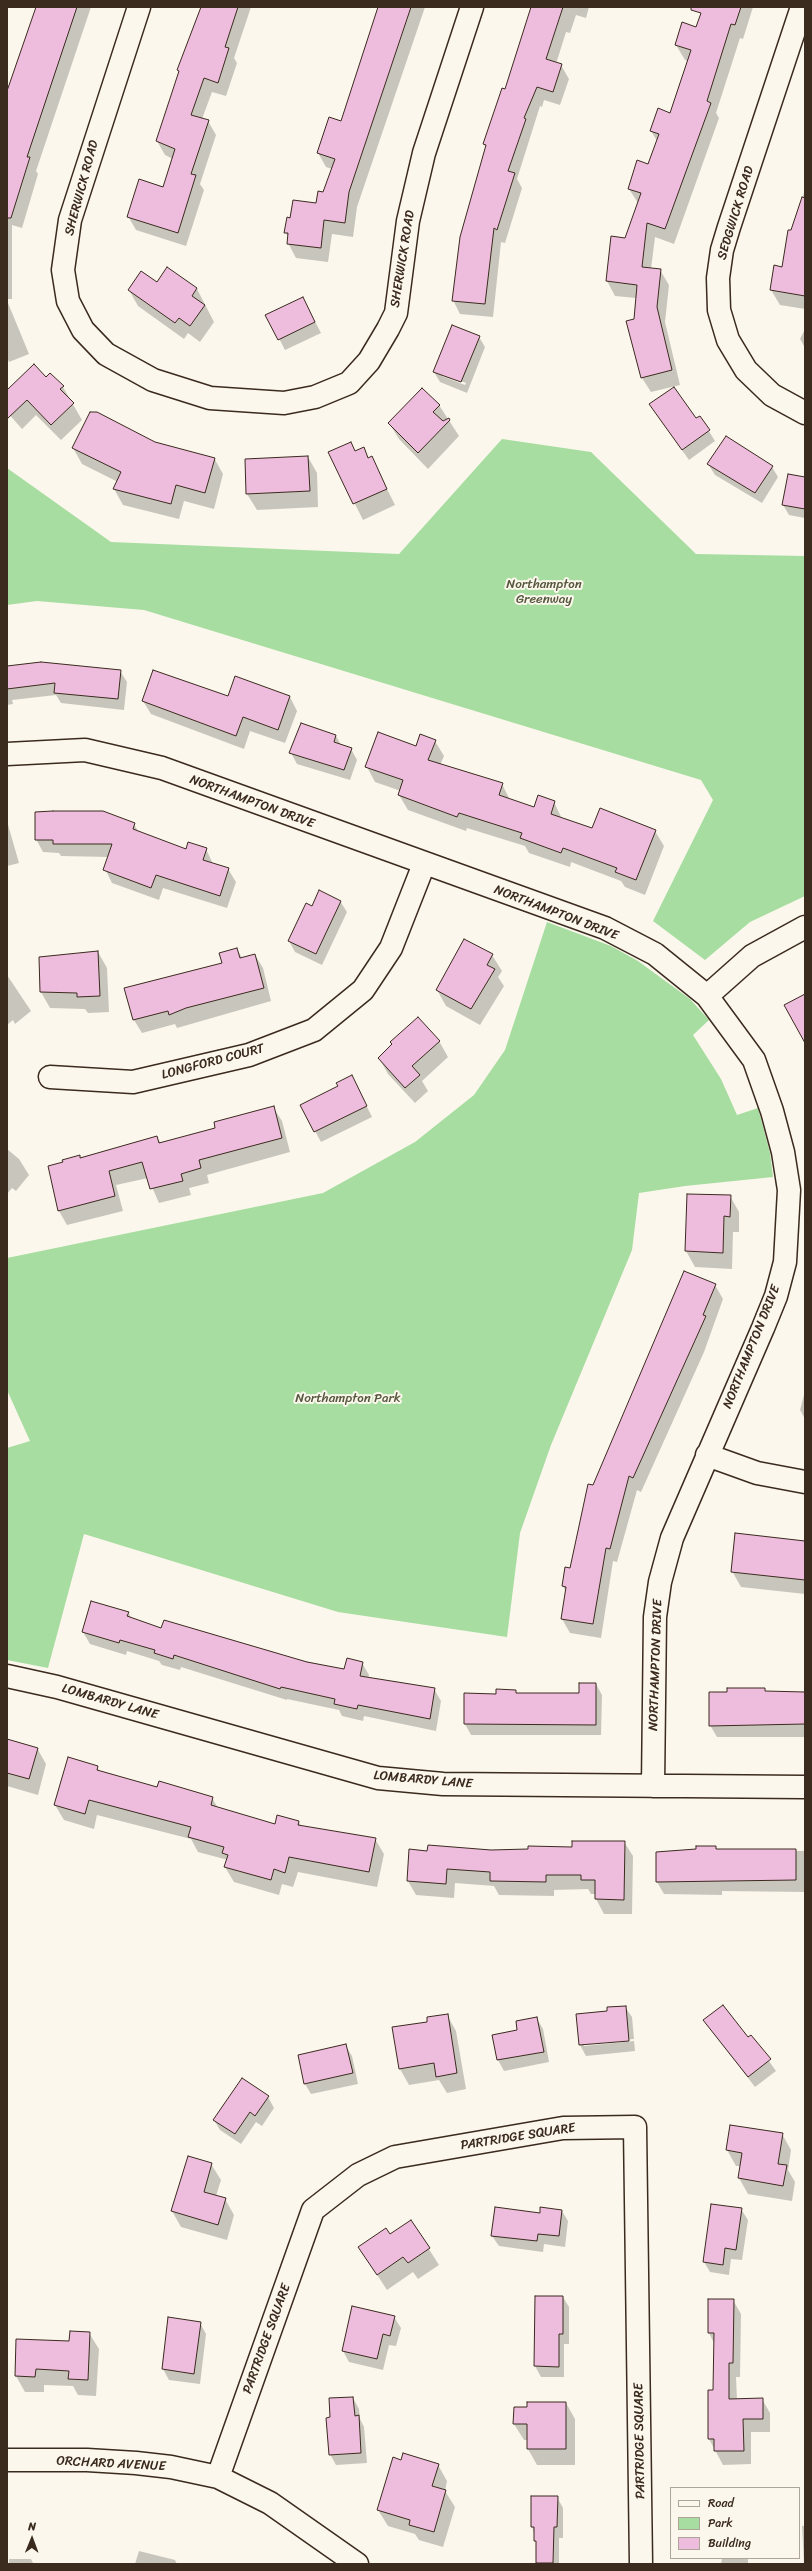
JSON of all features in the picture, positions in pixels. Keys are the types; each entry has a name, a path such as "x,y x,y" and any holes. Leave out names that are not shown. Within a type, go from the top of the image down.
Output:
{"street":[{"name":"SHERWICK ROAD","path":"138,7 70,220 63,270 68,301 83,330 106,354 153,380 210,398 284,403 315,397 349,383 369,361 396,313 408,221 424,153 472,7"},
{"name":"SEDGWICK ROAD","path":"802,7 729,227 722,250 718,278 719,310 728,340 746,370 772,395 805,414"},
{"name":"NORTHAMPTON DRIVE","path":"7,754 85,750 162,768 424,864 605,928 656,954 707,996 754,1060 774,1118 783,1152 789,1190 785,1262 776,1296 672,1538 660,1582 655,1617 653,1786"},
{"name":"LONGFORD COURT","path":"50,1076 133,1082 249,1055 314,1030 363,990 391,948 424,864"},
{"path":"707,996 752,956 805,927"},
{"path":"707,1455 757,1473 805,1482"},
{"name":"LOMBARDY LANE","path":"7,1676 57,1687 378,1778 443,1784 805,1787"},
{"name":"PARTRIDGE SQUARE","path":"218,2477 313,2210 358,2175 395,2157 564,2128 635,2127 642,2564"},
{"name":"ORCHARD AVENUE","path":"7,2460 87,2460 136,2463 171,2467 218,2477 270,2503 357,2564"}],"green space":[{"name":"Northampton Greenway","path":"502,439 591,452 696,554 805,556 805,896 750,922 705,960 653,921 713,800 701,780 144,610 37,601 7,605 7,468 111,542 399,554"},
{"name":"Northampton Park","path":"547,922 611,946 638,961 690,999 709,1020 693,1035 721,1079 737,1115 758,1108 770,1153 773,1177 685,1186 639,1193 632,1250 551,1445 520,1533 507,1637 338,1612 84,1534 48,1668 7,1660 7,1448 30,1441 7,1390 7,1258 323,1193 415,1142 474,1095 505,1050"}],"building":[{"path":"36,7 77,7 27,157 30,157 11,218 7,218 7,91"},
{"path":"201,7 238,7 225,47 229,48 218,83 204,78 191,115 209,120 191,174 196,175 178,233 127,217 139,179 163,187 175,149 156,141 179,71 177,70"},
{"path":"378,7 411,7 349,192 345,223 324,220 321,248 287,244 288,233 284,233 287,217 290,218 293,200 316,203 318,191 323,192 335,159 317,153 329,117 341,121"},
{"path":"531,7 563,7 546,59 562,64 553,92 537,87 524,118 526,119 508,171 515,173 497,230 494,228 485,304 452,301 460,237 486,145 483,144 502,88 505,89"},
{"path":"691,7 741,7 735,25 731,24 707,101 711,103 665,229 647,223 642,267 661,269 657,307 672,370 641,378 626,321 634,319 637,285 606,281 611,236 625,238 641,193 628,189 637,160 648,164 659,134 650,131 658,108 670,113 691,50 675,45 682,22 696,27 701,13 691,10"},
{"path":"802,197 805,198 805,296 770,290 774,265 782,267 788,230 791,230"},
{"path":"167,267 197,288 192,296 205,305 190,326 179,318 175,323 128,290 141,271 157,282"},
{"path":"303,297 315,322 278,340 265,315"},
{"path":"452,325 480,336 461,382 433,372"},
{"path":"34,364 46,377 50,373 64,386 60,389 74,403 51,425 27,400 7,419 7,390"},
{"path":"674,387 696,418 700,416 710,430 682,450 649,404"},
{"path":"422,388 440,405 433,412 443,421 449,418 450,420 418,453 388,423"},
{"path":"90,412 97,412 155,442 215,458 205,493 176,485 171,504 113,489 121,472 72,448"},
{"path":"726,436 773,466 755,493 707,464"},
{"path":"351,442 355,451 364,447 368,458 372,456 387,489 353,504 328,452"},
{"path":"308,456 310,491 246,494 245,459"},
{"path":"788,474 805,477 805,509 782,505"},
{"path":"41,662 121,670 118,699 54,693 55,683 7,689 7,666"},
{"path":"153,670 228,696 235,676 290,696 278,730 243,717 236,736 142,701"},
{"path":"301,723 336,735 334,742 352,748 344,770 289,753"},
{"path":"378,732 416,746 420,734 436,740 428,760 503,783 499,795 534,807 538,795 555,801 551,814 592,828 600,808 656,830 636,880 615,872 617,868 563,848 561,853 520,838 522,833 459,813 457,817 398,795 403,780 365,767"},
{"path":"103,811 135,823 133,829 186,849 188,842 207,848 203,860 229,868 220,896 156,875 151,888 103,870 112,844 53,844 53,840 35,840 35,812"},
{"path":"319,890 341,901 316,954 288,941 306,903 312,906"},
{"path":"464,939 493,954 487,965 495,969 471,1009 436,990"},
{"path":"237,948 240,958 255,954 264,988 186,1008 169,1015 168,1011 133,1020 124,988 222,963 219,953"},
{"path":"98,951 100,996 77,997 77,993 40,992 39,957"},
{"path":"805,994 805,1043 784,1005"},
{"path":"418,1017 440,1041 412,1066 420,1075 405,1088 378,1058 392,1044 390,1042"},
{"path":"352,1075 367,1106 314,1132 300,1105 338,1086 336,1083"},
{"path":"274,1106 282,1138 199,1160 201,1168 181,1174 183,1181 150,1189 142,1162 109,1171 115,1196 58,1211 48,1166 80,1155 80,1158 157,1136 159,1143 215,1128 214,1122"},
{"path":"687,1194 731,1195 730,1217 724,1216 723,1253 685,1251"},
{"path":"684,1271 716,1284 703,1315 706,1316 633,1478 629,1476 610,1549 606,1548 593,1624 561,1619 566,1587 562,1586 565,1567 570,1568 588,1484 593,1485"},
{"path":"735,1533 805,1541 805,1580 731,1572"},
{"path":"91,1601 129,1612 127,1616 161,1628 164,1620 307,1662 344,1669 347,1658 363,1662 360,1676 435,1688 430,1719 358,1705 357,1709 334,1704 335,1699 281,1687 280,1689 174,1655 173,1659 154,1653 155,1650 120,1640 119,1643 82,1632"},
{"path":"579,1683 596,1683 596,1725 464,1724 464,1693 496,1694 496,1689 516,1690 516,1693 579,1693"},
{"path":"727,1688 765,1688 765,1691 805,1692 805,1724 709,1726 709,1692 727,1692"},
{"path":"7,1739 38,1748 29,1779 7,1773"},
{"path":"68,1757 98,1766 97,1770 157,1787 159,1781 213,1797 211,1805 275,1824 277,1815 299,1821 298,1825 376,1838 369,1872 289,1857 285,1873 274,1869 271,1880 224,1867 228,1855 222,1853 224,1847 188,1837 191,1827 89,1800 85,1814 54,1805"},
{"path":"572,1841 625,1841 624,1900 595,1899 595,1880 581,1880 581,1875 546,1875 546,1882 490,1881 490,1872 447,1869 446,1884 407,1881 409,1849 427,1851 428,1845 491,1850 528,1849 528,1846 572,1847"},
{"path":"696,1846 716,1846 716,1849 796,1849 796,1880 656,1882 656,1852 696,1849"},
{"path":"723,2005 748,2037 751,2035 771,2059 748,2077 703,2020"},
{"path":"626,2006 629,2041 579,2045 576,2014 607,2011 607,2007"},
{"path":"448,2014 457,2073 436,2077 434,2063 399,2069 392,2027 427,2022 427,2017"},
{"path":"537,2017 544,2052 497,2060 492,2035 517,2030 516,2021"},
{"path":"346,2044 353,2073 304,2084 298,2055"},
{"path":"242,2078 269,2096 255,2116 250,2112 235,2134 213,2120"},
{"path":"730,2125 783,2133 778,2164 787,2165 783,2186 738,2178 742,2153 726,2150"},
{"path":"188,2156 212,2163 204,2192 226,2198 218,2225 171,2211"},
{"path":"711,2204 742,2208 736,2250 725,2248 723,2265 703,2262"},
{"path":"495,2207 540,2213 540,2207 562,2210 559,2236 538,2234 537,2241 491,2236"},
{"path":"411,2220 430,2248 408,2263 403,2257 377,2275 358,2247 386,2228 390,2234"},
{"path":"535,2296 563,2296 563,2334 559,2334 559,2367 534,2366"},
{"path":"708,2299 734,2299 733,2363 729,2363 729,2399 763,2398 763,2419 743,2419 744,2451 714,2451 714,2439 708,2439 708,2390 713,2390 714,2333 708,2333"},
{"path":"352,2306 395,2316 390,2336 383,2334 377,2359 342,2351"},
{"path":"168,2317 201,2322 194,2374 162,2369"},
{"path":"70,2331 90,2332 88,2380 68,2379 69,2371 36,2369 35,2377 15,2376 16,2339 69,2341"},
{"path":"353,2397 355,2416 359,2415 361,2453 329,2455 326,2418 330,2417 329,2398"},
{"path":"527,2402 566,2402 566,2449 527,2449 527,2424 513,2424 514,2407 527,2407"},
{"path":"403,2453 439,2464 432,2486 446,2490 434,2532 409,2525 410,2520 377,2510 393,2457 401,2460"},
{"path":"531,2496 558,2496 557,2527 554,2527 553,2563 536,2563 536,2541 534,2541 534,2527 531,2527"}]}
